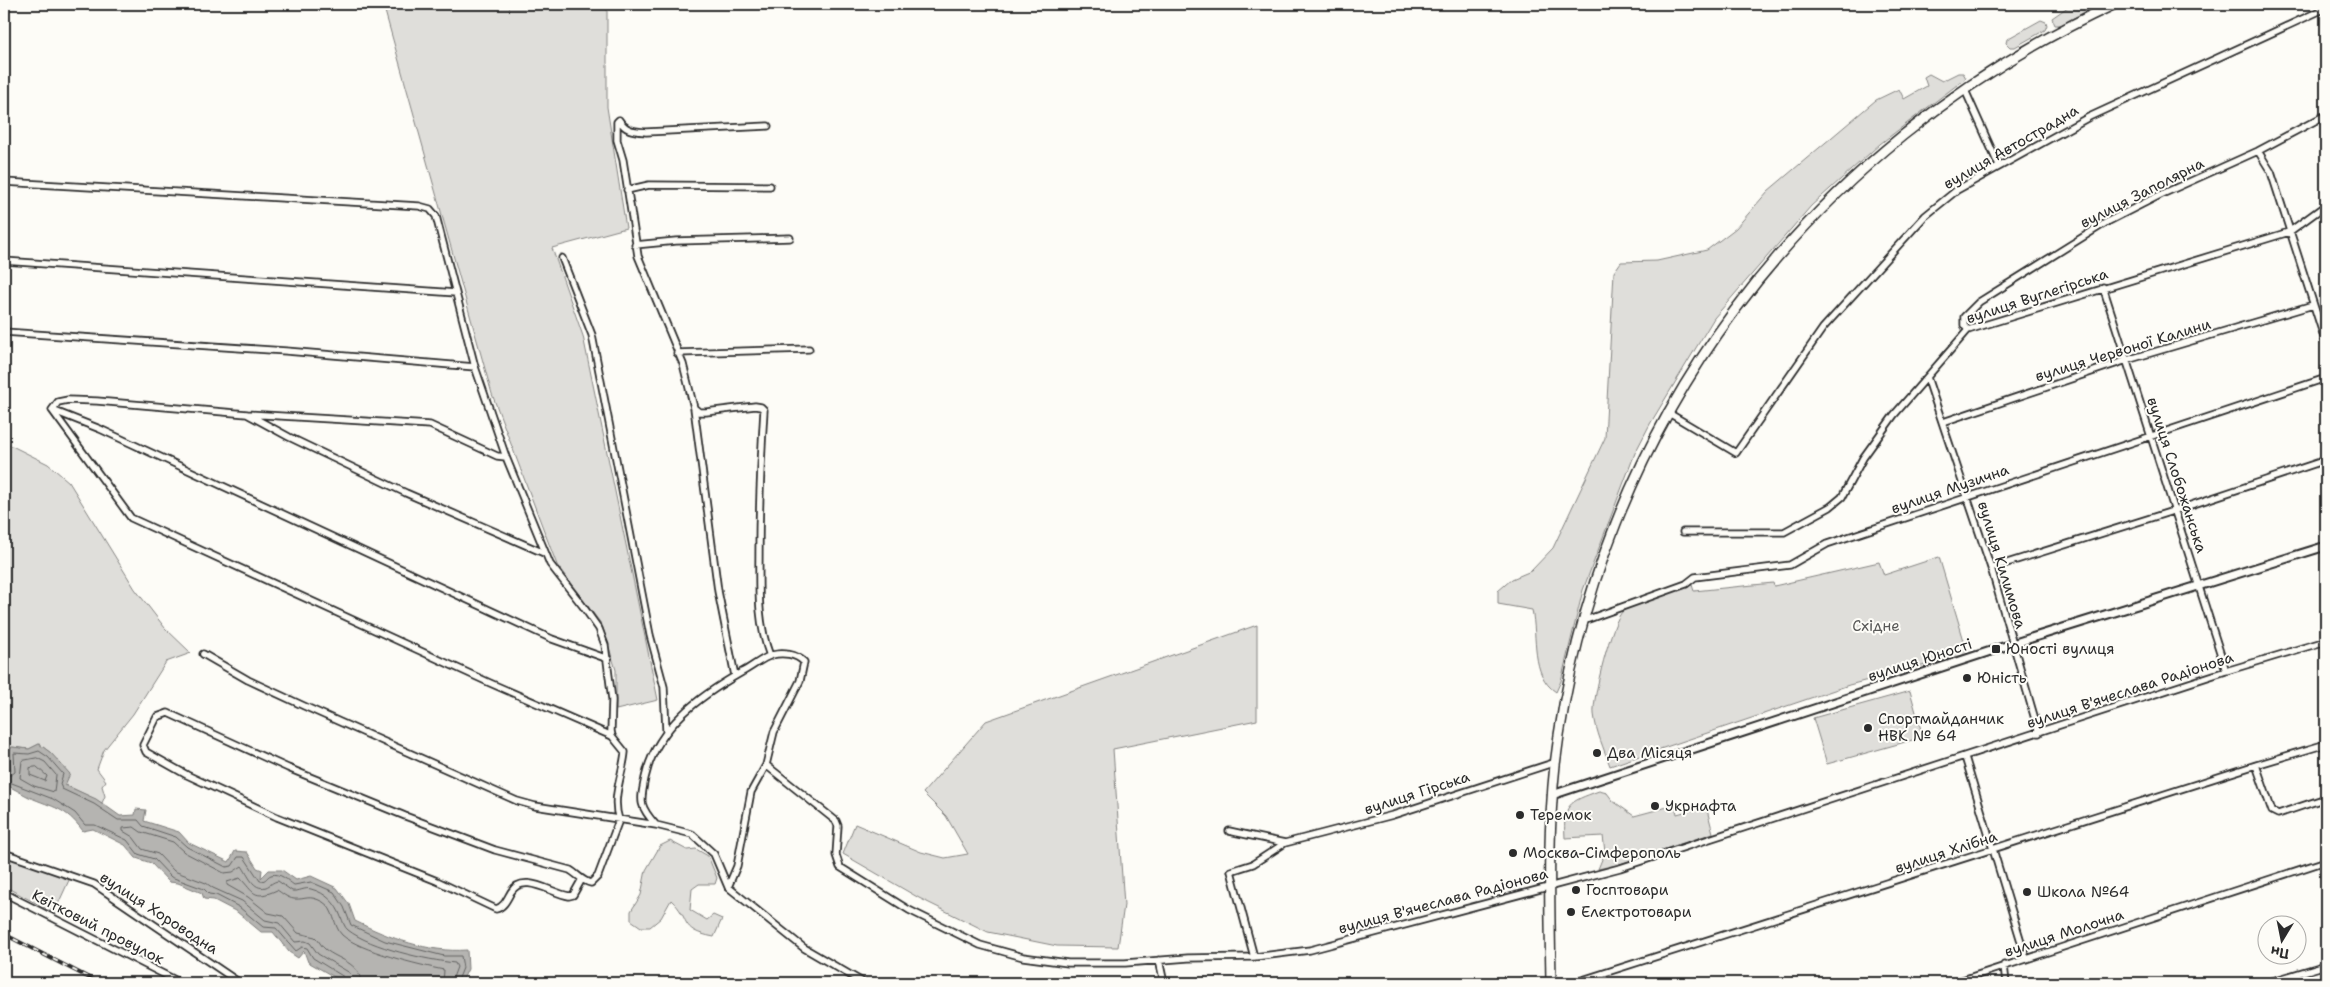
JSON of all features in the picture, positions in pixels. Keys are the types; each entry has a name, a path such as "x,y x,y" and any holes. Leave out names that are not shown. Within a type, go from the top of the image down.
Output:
{"highway":[{"path":"1551,983 1549,886 1552,794 1570,676 1605,550 1667,412 1688,376 1730,316 1776,257 1826,204 1895,140 1932,110 2008,60 2115,4"}],"street":[{"name":"вулиця Автострадна","path":"1667,412 1736,453 1823,328 1925,216 1957,190 2089,117 2326,8"},
{"path":"1964,90 1999,166"},
{"name":"вулиця Заполярна","path":"1968,330 1964,324 1964,317 1980,302 2107,222 2160,195 2258,151 2326,116"},
{"path":"735,676 718,591 694,408 678,352 638,256 623,160 616,130 617,120 624,128 631,131 646,132 768,126"},
{"path":"2258,151 2271,172 2326,343"},
{"path":"4,182 419,206 430,209 436,216 475,367 506,457 544,553 558,576 599,629 608,658 612,700 610,725 612,736"},
{"path":"627,190 649,185 770,186"},
{"name":"вулиця Вуглегірська","path":"1683,532 1784,532 1830,507 1842,497 1863,458 1894,415 1968,330 2103,287 2289,232 2326,205"},
{"path":"635,245 666,241 790,238"},
{"path":"562,258 592,335 650,636 664,687 666,731"},
{"path":"4,261 456,293"},
{"name":"вулиця Слобожанська","path":"2103,287 2226,671"},
{"name":"вулиця Червоної Калини","path":"1943,422 2126,360 2313,306"},
{"path":"4,332 286,351 475,367"},
{"path":"678,352 809,349"},
{"name":"вулиця Килимова","path":"1927,377 1991,568 2039,733"},
{"name":"вулиця Музична","path":"1584,621 1686,584 1695,577 1790,565 1827,544 2326,378"},
{"path":"52,410 58,402 97,400 247,414 430,425 497,456 506,457"},
{"path":"694,408 699,412 755,406 761,407 764,410 758,512 758,596 762,631 770,656"},
{"path":"52,410 100,429 552,640 608,658"},
{"path":"52,410 131,518 490,683 612,736 625,752 615,806 619,820 598,876 591,883 570,870 495,850 405,816 288,768 168,713 158,717 145,738 143,745 146,752 187,775 277,817 437,881 496,910 501,908 519,883 532,884 569,896 573,895 582,879"},
{"path":"247,414 289,437 374,478 544,553"},
{"path":"1991,568 2176,510 2326,460"},
{"name":"вулиця Юності","path":"1552,794 2012,644 2326,546"},
{"name":"вулиця В'ячеслава Радіонова","path":"766,765 836,821 838,826 836,855 840,868 945,929 980,945 1032,958 1068,963 1125,964 1159,960 1254,957 1310,950 1620,868 2226,671 2326,641"},
{"path":"204,654 248,680 516,801 535,806 656,825 692,834 714,854 721,875 728,887 804,948 864,983"},
{"path":"656,825 642,808 640,801 647,768 654,748 666,731 708,692 770,656 791,654 800,658 804,662 805,667 800,681 774,732 766,765 751,792 737,866 728,887"},
{"name":"вулиця Хлібна","path":"1573,983 1993,850 2256,764 2326,744"},
{"path":"1965,757 2026,958"},
{"name":"вулиця Гірська","path":"1254,957 1231,872 1253,864 1285,844 1393,815 1556,762"},
{"path":"2256,764 2272,811 2278,814 2326,798"},
{"name":"вулиця Гірська","path":"1229,831 1285,844"},
{"name":"вулиця Хороводна","path":"4,853 94,884 240,983"},
{"name":"вулиця Молочна","path":"1953,983 2326,861"},
{"name":"Квітковий провулок","path":"4,893 182,983"},
{"path":"1159,960 1164,983"},
{"path":"2004,965 2006,983"},
{"path":"2266,983 2326,965"}],"green space":[{"path":"383,4 494,4 497,7 607,9 607,107 626,228 552,248 583,336 658,700 616,710 616,670 602,625 557,565 492,394"},
{"path":"2072,4 2099,4 2061,25 2055,25 2052,18"},
{"path":"2041,20 2046,22 2045,30 2015,47 2010,47 2006,43 2007,39"},
{"path":"1958,73 1963,73 1966,78 1880,144 1811,206 1714,318 1650,424 1635,453 1583,590 1561,681 1556,692 1542,676 1539,666 1536,655 1532,610 1498,604 1498,591 1512,579 1531,571 1553,548 1605,438 1614,272 1621,262 1657,261 1707,250 1736,228 1768,191 1876,100 1899,89 1904,99 1927,86 1924,77 1929,74 1942,81"},
{"path":"4,442 48,464 69,482 135,589 165,628 191,653 166,662 133,714 104,750 97,769 106,781 102,786 105,796 102,803 64,784 51,753 39,744 29,749 12,747 11,770 4,770"},
{"name":"Східне","path":"1939,557 1968,654 1849,685 1610,766 1596,727 1594,706 1608,644 1619,617 1629,607 1692,585 1694,591 1773,583 1774,586 1879,562 1884,575"},
{"path":"1257,625 1257,720 1113,749 1124,905 1118,947 1057,946 988,932 919,898 843,854 855,824 921,852 945,858 968,854 946,816 923,793 986,721"},
{"name":"Спортмайданчик НВК № 64","path":"1910,691 1923,737 1827,764 1813,718"},
{"path":"1599,791 1607,793 1613,801 1634,816 1675,805 1677,814 1706,806 1713,833 1620,864 1598,869 1605,852 1603,836 1565,838 1565,818 1567,811 1574,802"},
{"path":"670,841 687,850 696,849 708,856 717,878 715,884 699,884 692,889 690,910 707,920 713,915 722,919 714,937 702,934 690,927 671,900 661,918 650,927 641,927 631,920 631,911 641,895 646,870 660,846"},
{"path":"4,856 70,878 54,913 4,886"}],"water":[{"path":"39,744 51,753 70,774 65,785 96,799 120,816 135,815 136,809 146,810 144,821 179,832 189,843 229,862 235,851 247,852 257,868 262,870 261,878 269,870 282,870 296,880 311,876 337,888 349,904 355,921 368,927 424,947 467,950 468,969 461,983 345,983 308,962 304,951 298,958 289,952 273,932 261,932 237,912 214,900 204,899 202,893 178,883 169,882 151,863 136,858 125,845 93,829 83,831 65,813 4,784 4,770 11,770 8,753 12,747 29,749"}],"railway":[{"path":"4,934 99,983"}],"place":[{"name":"Юності вулиця","path":"1996,649"},
{"name":"Юність","path":"1967,678"},
{"name":"Спортмайданчик НВК № 64","path":"1868,728"},
{"name":"Два Місяця","path":"1597,753"},
{"name":"Укрнафта","path":"1655,806"},
{"name":"Теремок","path":"1520,815"},
{"name":"Москва-Сімферополь","path":"1513,853"},
{"name":"Госптовари","path":"1576,890"},
{"name":"Школа №64","path":"2027,892"},
{"name":"Електротовари","path":"1571,912"}]}
